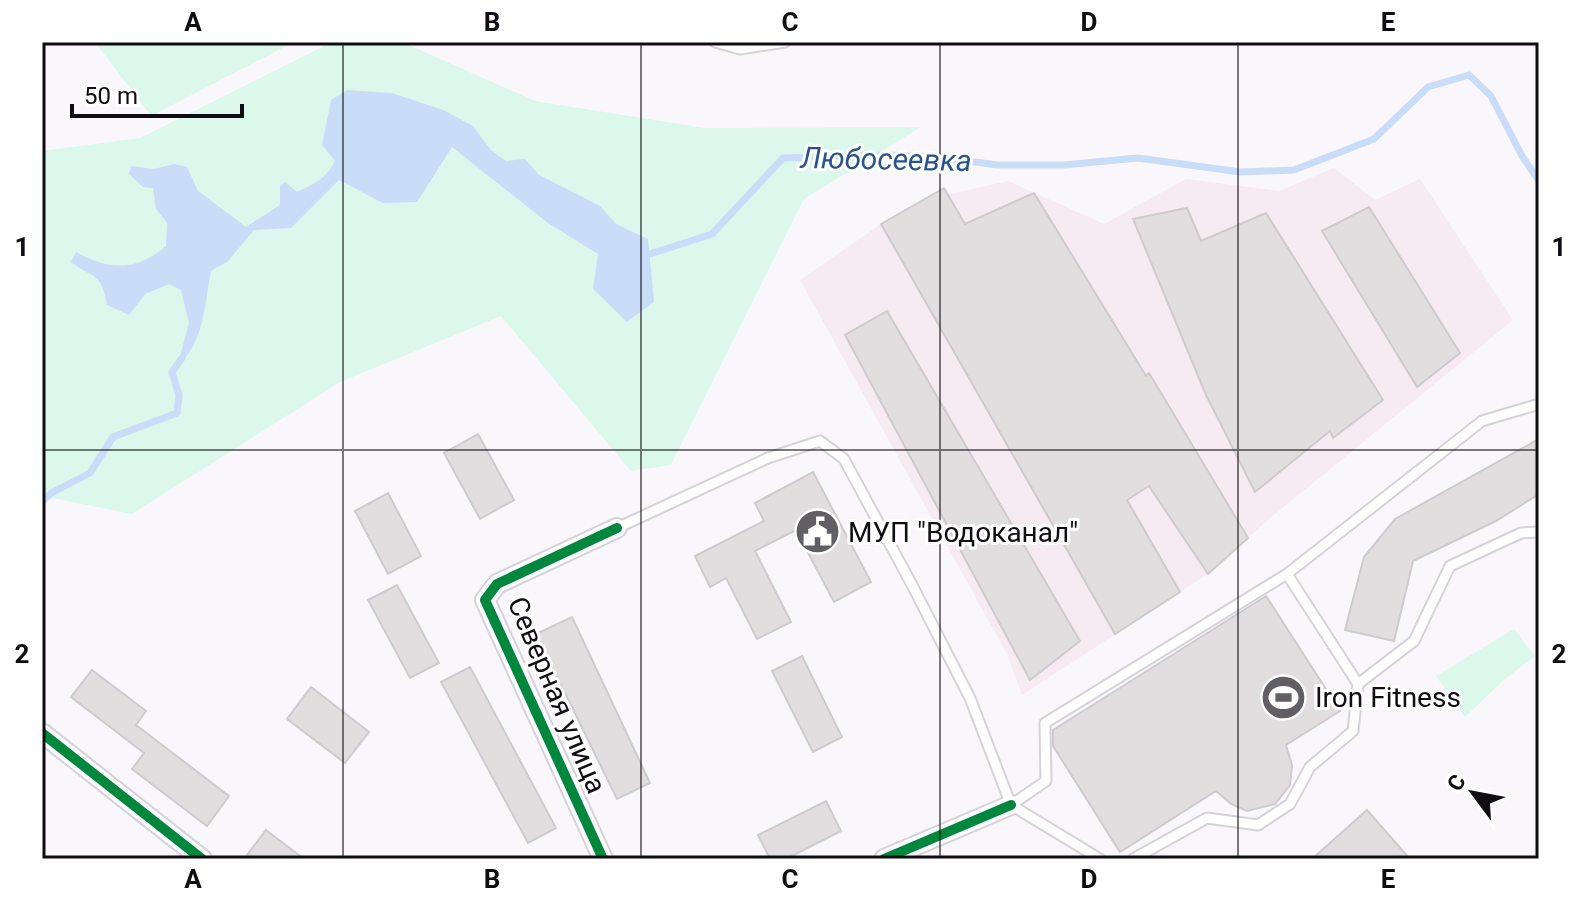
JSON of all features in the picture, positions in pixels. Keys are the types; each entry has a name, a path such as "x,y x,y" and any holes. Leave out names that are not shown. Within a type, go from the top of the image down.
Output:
{"street":[{"name":"Северная улица","path":"603,859 485,600 497,584 617,528"},
{"path":"42,733 202,859"},
{"path":"884,859 1011,805"}],"lane":[{"path":"715,42 740,49 785,42"},
{"path":"1011,805 1046,781 1045,723 1287,574 1482,421 1539,404"},
{"path":"617,528 768,458 820,441 844,459 911,583 970,698 1011,805 1100,859"},
{"path":"1358,684 1414,641 1450,566 1521,533 1539,532"},
{"path":"1133,859 1207,818 1258,825 1290,804 1310,767 1353,731 1358,684 1287,574"}],"shaded area":[{"path":"1334,168 1375,200 1420,179 1513,320 1269,519 1208,574 1022,695 1007,654 800,280 881,224 946,195 1008,181 1104,224 1186,179 1279,191"}],"green space":[{"path":"95,42 294,42 151,116"},
{"path":"332,42 402,42 535,101 705,128 921,127 804,199 671,465 631,471 501,316 340,382 132,514 42,496 42,151 140,138"},
{"path":"1514,629 1535,656 1465,717 1436,676"}],"water":[{"path":"347,90 392,93 443,110 473,126 491,150 506,161 525,159 539,175 600,206 616,224 648,239 654,302 627,322 593,289 598,254 548,223 452,147 417,202 383,203 339,180 291,228 254,230 228,261 211,271 198,334 187,356 178,364 189,323 181,290 169,284 145,294 129,315 107,305 99,282 71,262 76,252 100,263 123,266 145,260 166,246 167,223 156,209 153,188 143,187 129,174 131,166 154,169 174,164 187,167 198,191 246,227 280,205 280,185 285,182 297,192 328,172 335,161 322,145 331,100"}],"building":[{"path":"944,188 965,224 1034,193 1146,376 1149,373 1248,538 1208,574 1149,486 1127,500 1180,592 1115,634 881,224"},
{"path":"1369,207 1460,353 1417,387 1322,231"},
{"path":"1187,208 1201,241 1266,213 1383,400 1333,438 1330,431 1255,492 1206,395 1133,219"},
{"path":"887,311 1080,641 1030,680 845,335"},
{"path":"478,434 514,500 480,519 444,453"},
{"path":"1539,439 1539,494 1496,521 1413,561 1394,641 1345,630 1364,557 1395,519"},
{"path":"813,472 871,582 834,602 796,530 755,551 791,622 757,639 726,578 710,587 695,556 764,521 755,503"},
{"path":"388,493 421,556 388,574 355,511"},
{"path":"397,585 439,663 410,678 368,600"},
{"path":"1266,596 1340,711 1286,745 1292,765 1290,785 1275,804 1247,811 1231,804 1216,791 1120,852 1053,746 1053,730"},
{"path":"572,617 650,783 617,799 536,634"},
{"path":"802,656 842,737 813,752 772,671"},
{"path":"470,667 556,828 528,843 441,682"},
{"path":"92,670 146,711 136,725 229,796 207,826 132,769 144,753 71,697"},
{"path":"311,687 369,732 345,763 287,719"},
{"path":"826,801 841,831 786,859 770,859 758,835"},
{"path":"1367,810 1410,859 1312,859"},
{"path":"266,830 304,859 244,859"}],"waterway":[{"name":"Любосеевка","path":"643,251 650,254 712,234 783,158 887,155 939,157 997,165 1064,165 1138,158 1240,172 1294,170 1374,139 1428,87 1469,75 1491,96 1522,156 1539,181"},
{"name":"Любосеевка","path":"42,501 90,473 113,437 177,413 179,395 172,372 182,358"}],"cycle path":[{"path":"603,859 485,600 497,584 617,528"},
{"path":"42,733 202,859"},
{"path":"884,859 1011,805"}],"place":[{"name":"МУП \"Водоканал\"","path":"817,532"},
{"name":"Iron Fitness","path":"1284,697"}]}
